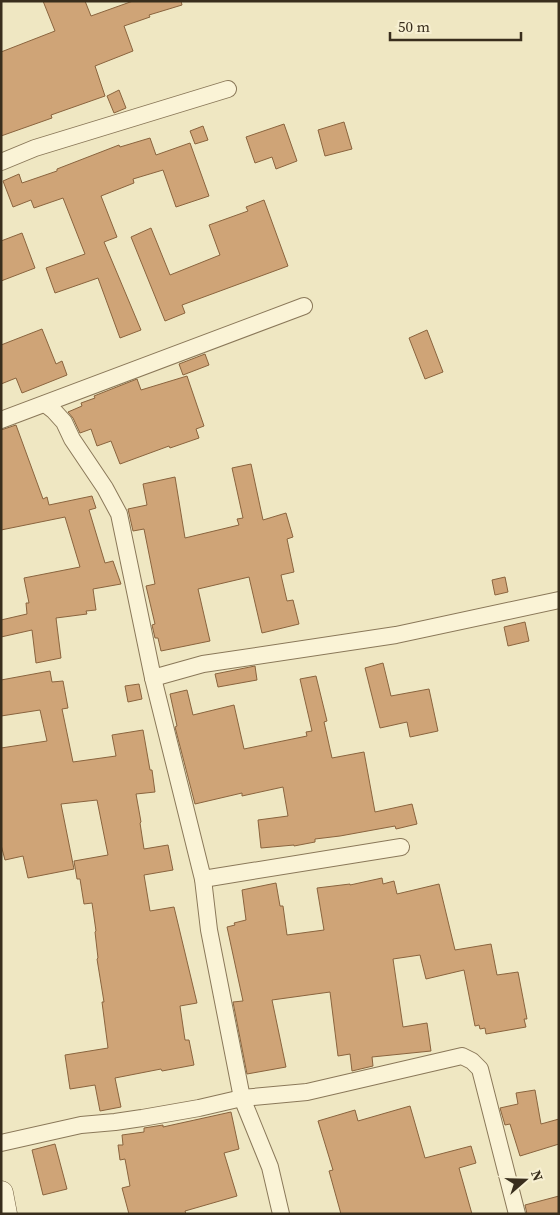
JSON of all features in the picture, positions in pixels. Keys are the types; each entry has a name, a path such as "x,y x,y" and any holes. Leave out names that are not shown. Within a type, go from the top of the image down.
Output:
{"street":[{"path":"1,162 35,148 228,89"},
{"path":"1,420 304,306"},
{"path":"45,404 64,422 72,439 105,488 118,514 153,678 203,879 209,930 242,1098 270,1167 281,1214"},
{"path":"153,678 203,664 396,635 559,600"},
{"path":"203,879 401,846"},
{"path":"1,1143 81,1125 142,1118 242,1098 307,1092 462,1056 472,1061 480,1069 517,1214"},
{"path":"1,1193 5,1214"}],"building":[{"path":"43,1 85,1 91,16 133,1 181,1 182,5 149,15 150,17 124,26 133,51 95,66 105,96 51,115 52,118 1,136 1,52 55,31"},
{"path":"119,90 126,108 114,113 107,96"},
{"path":"344,122 352,149 325,156 318,130"},
{"path":"284,124 297,161 276,169 272,157 255,163 246,137"},
{"path":"203,126 208,140 195,144 190,131"},
{"path":"150,138 156,155 190,143 209,196 176,207 163,170 133,179 134,183 101,196 117,237 104,242 141,330 120,338 98,278 55,293 46,268 85,254 63,198 34,208 31,200 13,207 3,181 19,174 22,183 57,171 57,169 119,145 120,147"},
{"path":"264,200 288,266 182,305 185,313 165,321 131,237 151,228 170,275 220,255 209,225 248,211 246,207"},
{"path":"22,233 35,268 1,281 1,241"},
{"path":"42,329 56,364 62,361 67,375 22,393 16,378 1,384 1,345"},
{"path":"427,330 443,372 425,379 409,338"},
{"path":"205,354 209,365 183,375 179,364"},
{"path":"187,376 204,426 196,429 199,438 170,448 169,446 120,464 111,441 97,446 91,429 80,433 68,412 82,406 81,403 95,398 94,396 137,379 141,390"},
{"path":"16,425 43,499 47,497 49,505 92,496 96,508 89,510 105,563 113,561 121,584 93,589 96,610 86,611 87,614 56,618 61,658 36,663 32,630 1,637 1,620 27,614 26,603 29,603 24,578 80,567 65,517 1,530 1,430"},
{"path":"251,464 263,520 286,513 293,537 287,539 294,572 281,575 287,601 293,600 299,624 262,633 249,577 198,589 210,641 161,651 152,625 155,624 146,586 155,584 144,529 133,531 128,509 147,505 143,484 175,477 185,538 239,525 237,519 243,518 232,468"},
{"path":"505,577 508,592 495,595 492,580"},
{"path":"525,622 529,641 508,646 504,627"},
{"path":"383,663 391,696 429,689 438,731 410,737 407,722 380,728 365,668"},
{"path":"255,666 257,680 218,687 215,674"},
{"path":"50,671 52,682 63,681 68,708 62,709 73,762 116,756 112,735 143,730 155,792 136,794 144,849 168,845 173,870 144,875 150,911 174,907 197,1003 180,1006 185,1040 189,1040 194,1065 115,1078 121,1107 100,1111 95,1085 70,1089 65,1055 108,1048 92,903 84,904 80,879 77,879 74,861 108,855 97,800 61,804 74,869 28,878 23,856 5,860 1,845 1,748 47,741 40,710 1,716 1,680"},
{"path":"316,676 327,721 324,722 332,758 364,752 375,812 412,804 417,824 396,829 395,826 315,839 315,842 294,846 261,848 258,820 288,816 283,787 242,796 242,793 195,804 175,727 177,726 170,694 187,690 193,715 234,705 244,749 307,736 306,732 312,731 300,679"},
{"path":"139,684 142,699 128,702 125,686"},
{"path":"382,878 383,884 394,881 397,894 439,884 455,950 491,944 497,975 518,972 527,1019 524,1019 526,1027 486,1034 485,1028 480,1029 479,1025 475,1026 464,970 426,979 420,955 393,959 403,1027 427,1023 431,1051 372,1057 373,1066 352,1071 350,1054 338,1056 330,992 272,1000 286,1067 247,1074 233,1002 243,1001 227,927 246,920 242,890 276,883 280,906 283,906 287,935 324,930 317,888 350,885"},
{"path":"535,1090 541,1124 559,1119 559,1144 520,1156 510,1124 505,1125 500,1108 518,1104 516,1093"},
{"path":"410,1106 425,1158 471,1146 476,1163 459,1168 472,1214 341,1214 329,1171 333,1170 318,1121 355,1110 358,1121"},
{"path":"231,1112 239,1149 224,1153 237,1196 185,1211 186,1214 129,1214 122,1188 130,1186 125,1159 120,1160 118,1145 123,1145 122,1135 144,1132 144,1128 163,1125 163,1127"},
{"path":"55,1144 67,1189 43,1195 32,1150"},
{"path":"559,1196 559,1214 527,1214 525,1205"}]}
